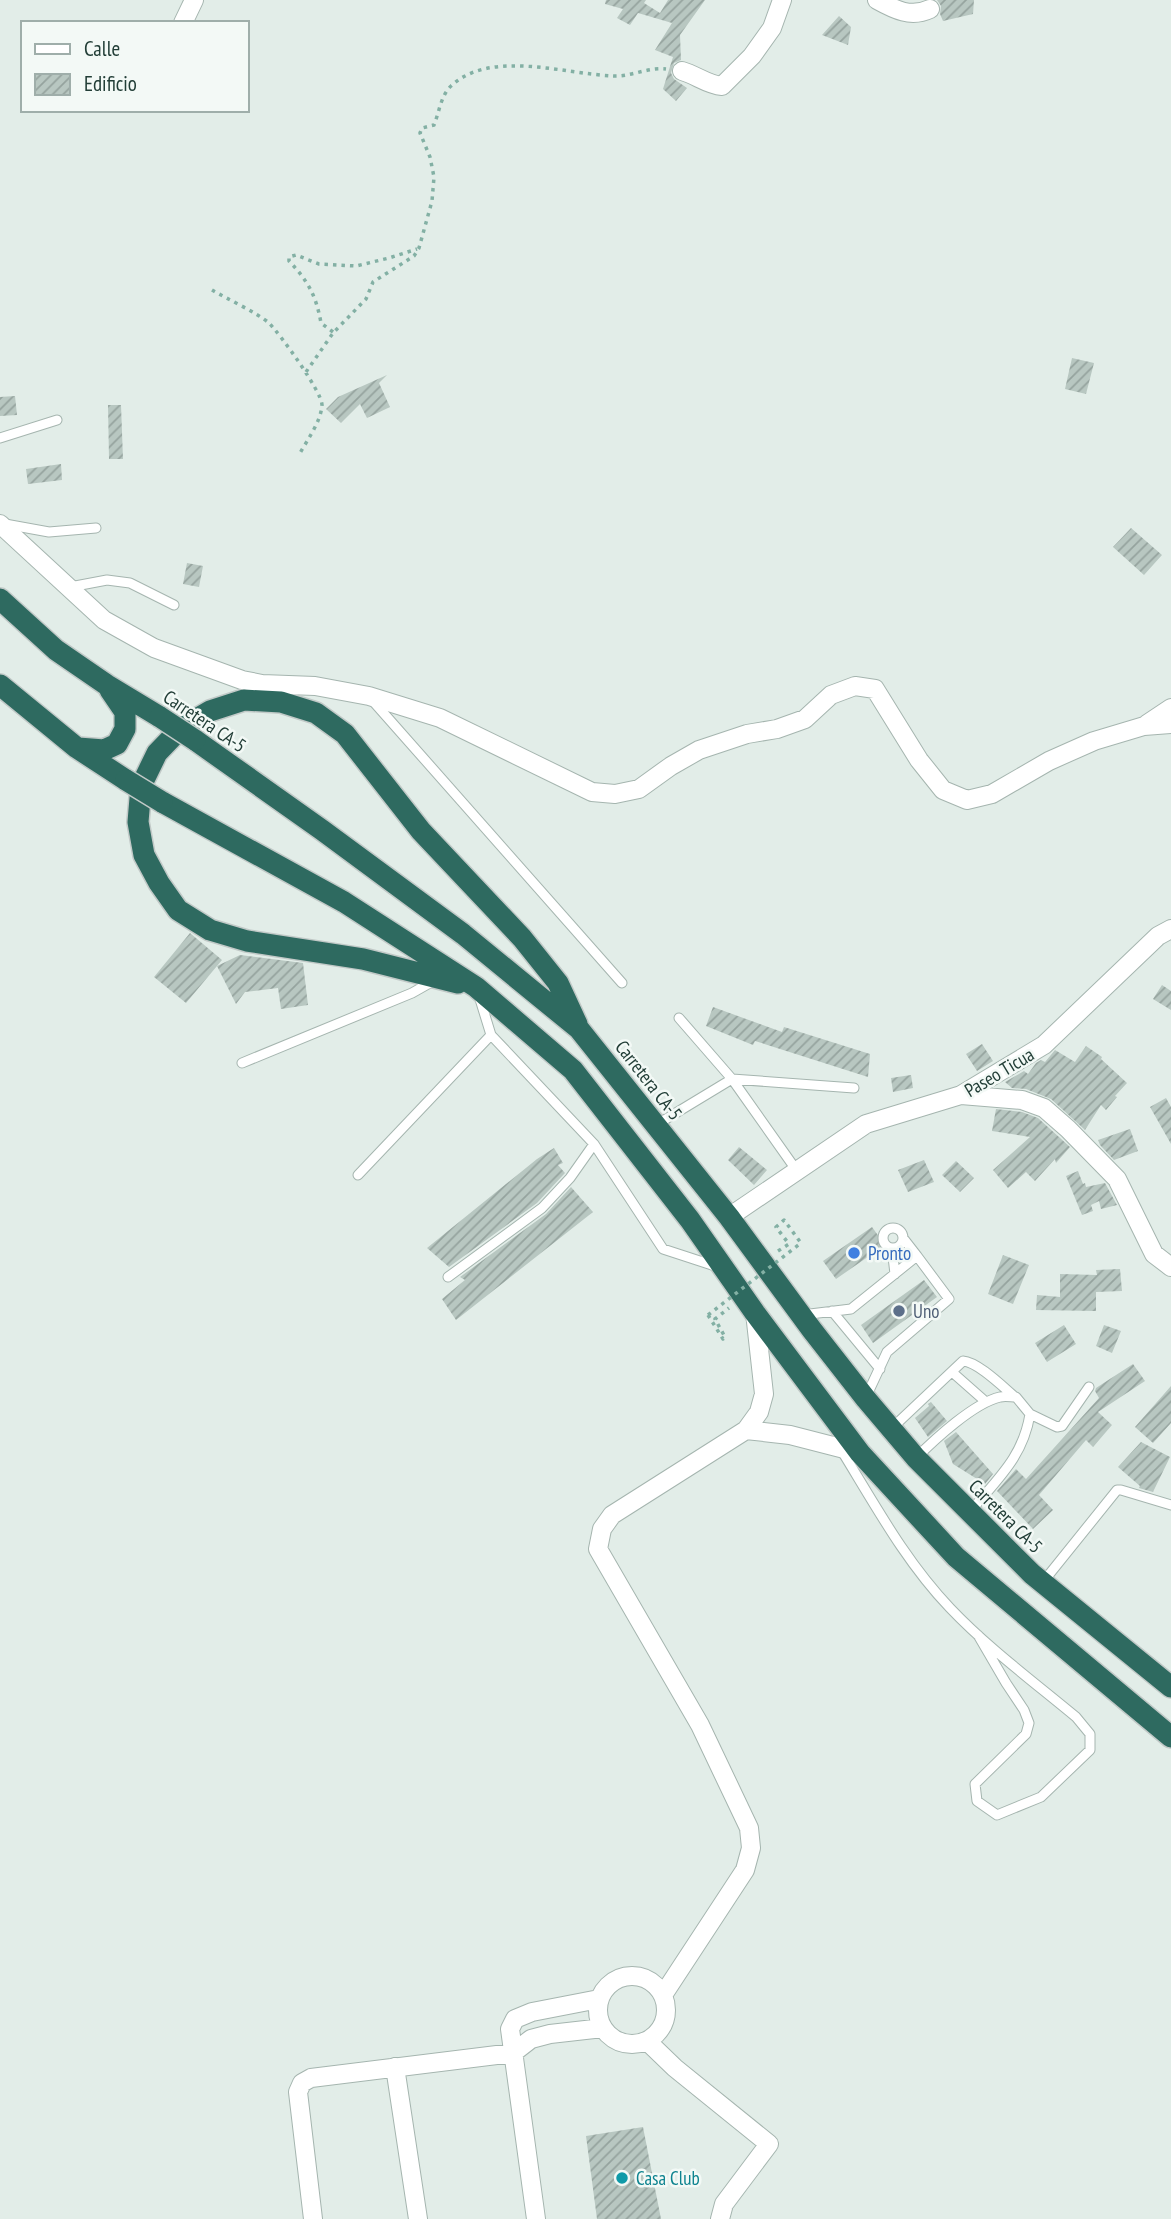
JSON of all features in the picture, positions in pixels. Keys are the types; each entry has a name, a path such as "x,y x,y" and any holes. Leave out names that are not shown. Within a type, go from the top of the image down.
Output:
{"highway":[{"name":"Carretera CA-5","path":"0,600 57,650 195,740 463,934 579,1029 729,1217 800,1315 916,1458 1042,1582 1169,1681"},
{"path":"0,685 76,748 126,780 344,902 476,987 573,1070 690,1220 850,1451 956,1557 1171,1737"},
{"path":"76,748 104,750 117,744 125,729 125,712 107,685"},
{"path":"476,987 363,959 247,941 210,930 178,909 159,883 144,855 138,822 141,786 157,753 181,728 210,711 244,700 281,702 316,713 345,734 421,831 522,938 558,984 579,1029"}],"street":[{"path":"184,21 194,0"},
{"path":"682,71 722,86 752,56 772,28 782,0"},
{"path":"877,0 900,12 921,13 930,9"},
{"path":"0,524 104,620 154,648 242,680 262,684 315,686 369,696 440,718 592,792 615,794 639,789 699,750 805,719 831,695 855,685 875,689 919,760 943,790 967,800 992,794 1049,761 1094,741 1144,726 1171,724"},
{"path":"223,673 223,683 232,704"},
{"path":"1144,726 1171,708"},
{"name":"Paseo Ticua","path":"729,1217 866,1124 961,1095 1044,1045 1158,936 1171,929"},
{"path":"961,1095 1022,1100 1044,1108 1117,1179 1154,1254 1171,1266"},
{"path":"663,1995 745,1870 751,1848 749,1828 700,1725 598,1549 602,1529 612,1515 746,1430 759,1412 764,1394 755,1313"},
{"path":"746,1430 790,1435 850,1451"},
{"path":"630,1976 643,1978 655,1985 663,1995 667,2008 665,2022 658,2033 647,2041 634,2045 621,2043 609,2036 603,2028 597,2012 599,1999 606,1987 617,1979 630,1976"},
{"path":"536,2219 510,2029 515,2019 532,2012 599,1999"},
{"path":"313,2219 298,2092 302,2083 311,2078 513,2053 531,2039 603,2028"},
{"path":"647,2041 674,2068 769,2144 724,2204 720,2219"},
{"path":"395,2067 418,2219"}],"lane":[{"path":"0,438 57,420"},
{"path":"0,524 49,532 96,528"},
{"path":"68,587 107,580 130,583 174,605"},
{"path":"369,696 622,983"},
{"path":"242,1063 412,993 439,978"},
{"path":"476,987 491,1035 594,1144 663,1249 724,1269"},
{"path":"679,1018 732,1079 797,1171"},
{"path":"358,1175 491,1035"},
{"path":"656,1125 732,1079 854,1088"},
{"path":"448,1277 542,1208 570,1178 594,1144"},
{"path":"866,1399 887,1352 949,1299 898,1229 888,1229 883,1238 884,1243 892,1248 898,1247 903,1238"},
{"path":"892,1248 895,1274"},
{"path":"800,1315 851,1309 917,1256"},
{"path":"832,1311 880,1369"},
{"path":"891,1429 963,1362 968,1361 1017,1398 1030,1414 1057,1427 1062,1426 1089,1387"},
{"path":"952,1372 986,1402"},
{"path":"916,1458 935,1439 986,1402 1002,1396 1017,1398"},
{"path":"970,1512 1007,1470 1027,1430 1030,1414"},
{"path":"850,1451 903,1552 949,1607 978,1636 1076,1717 1090,1734 1090,1750 1041,1797 997,1815 977,1801 975,1784 1026,1734 1029,1723 1024,1710 978,1636"},
{"path":"1042,1582 1117,1490 1171,1505"}],"path":[{"path":"306,372 333,333 366,299 373,282 414,256 419,248 432,201 434,177 430,157 420,133 422,128 434,125 449,87 471,73 495,66 616,77 657,68 682,71"},
{"path":"333,333 321,323 319,309 305,278 289,261 289,257 296,255 320,264 356,266 419,248"},
{"path":"212,290 268,323 306,372 322,404 315,426 299,455"},
{"path":"715,1319 725,1337 723,1339 708,1315 800,1243 785,1220 776,1227 789,1244"}],"building":[{"path":"606,0 646,0 644,3 660,13 668,0 705,0 680,35 681,60 674,63 671,73 674,79 687,88 676,101 663,89 673,57 655,50 672,23 638,13 630,25 617,18 623,9 605,4"},
{"path":"937,0 974,0 973,14 943,21 941,6"},
{"path":"839,16 851,27 848,45 822,35"},
{"path":"1072,358 1094,363 1086,394 1065,389"},
{"path":"387,375 379,383 390,407 367,418 360,404 341,423 326,409 338,397"},
{"path":"15,396 17,415 0,416 0,397"},
{"path":"108,405 121,405 123,459 109,459"},
{"path":"61,464 62,480 28,484 26,469"},
{"path":"1131,528 1162,555 1144,575 1113,547"},
{"path":"187,563 203,566 199,587 183,584"},
{"path":"190,933 222,960 186,1003 154,977"},
{"path":"240,955 303,963 308,1005 281,1009 278,988 245,992 236,1004 217,966"},
{"path":"1162,985 1171,991 1171,1010 1153,999"},
{"path":"713,1007 782,1032 784,1027 870,1054 868,1077 755,1041 753,1045 706,1026"},
{"path":"982,1044 993,1061 977,1071 966,1054"},
{"path":"1086,1046 1102,1057 1101,1059 1127,1083 1106,1110 1101,1105 1085,1130 1051,1099 1026,1089 1012,1088 1005,1082 1024,1071 1028,1074 1036,1063 1041,1060 1045,1062 1055,1050 1075,1062"},
{"path":"911,1075 913,1088 893,1092 891,1078"},
{"path":"1166,1098 1171,1107 1171,1144 1150,1107"},
{"path":"996,1109 1022,1112 1038,1118 1070,1147 1035,1181 1026,1172 1008,1188 993,1170 1030,1137 992,1131"},
{"path":"1130,1129 1138,1151 1114,1160 1098,1140"},
{"path":"739,1147 767,1170 754,1185 728,1160"},
{"path":"554,1148 563,1163 558,1165 565,1173 537,1203 449,1267 427,1248 537,1159"},
{"path":"924,1160 934,1182 908,1192 898,1170"},
{"path":"956,1161 974,1178 960,1192 942,1175"},
{"path":"1078,1171 1086,1187 1105,1183 1117,1205 1101,1209 1099,1201 1091,1205 1093,1211 1082,1215 1066,1176"},
{"path":"571,1187 593,1212 456,1320 442,1299 465,1280 460,1277 546,1214"},
{"name":"Pronto","path":"872,1227 885,1245 836,1279 823,1261"},
{"path":"1003,1255 1029,1265 1013,1304 988,1294"},
{"path":"1120,1269 1122,1291 1096,1292 1096,1311 1036,1310 1037,1295 1060,1297 1060,1274 1097,1275 1096,1270"},
{"name":"Uno","path":"924,1280 937,1297 873,1343 861,1325"},
{"path":"1064,1325 1076,1344 1047,1362 1035,1343"},
{"path":"1104,1325 1121,1331 1112,1353 1096,1346"},
{"path":"1133,1364 1145,1381 1098,1412 1112,1425 1093,1447 1086,1440 1039,1495 1053,1510 1033,1529 997,1491 1016,1469 1026,1479 1099,1398 1096,1388"},
{"path":"1171,1386 1171,1423 1153,1443 1135,1427"},
{"path":"931,1402 947,1421 928,1437 915,1418"},
{"path":"956,1432 993,1474 985,1484 953,1464 944,1441"},
{"path":"1141,1442 1170,1457 1153,1492 1139,1488 1140,1486 1118,1467"},
{"name":"Casa Club","path":"643,2127 661,2219 597,2219 586,2136"}],"place":[{"name":"Pronto","path":"854,1253"},
{"name":"Uno","path":"899,1311"},
{"name":"Casa Club","path":"622,2178"}]}
